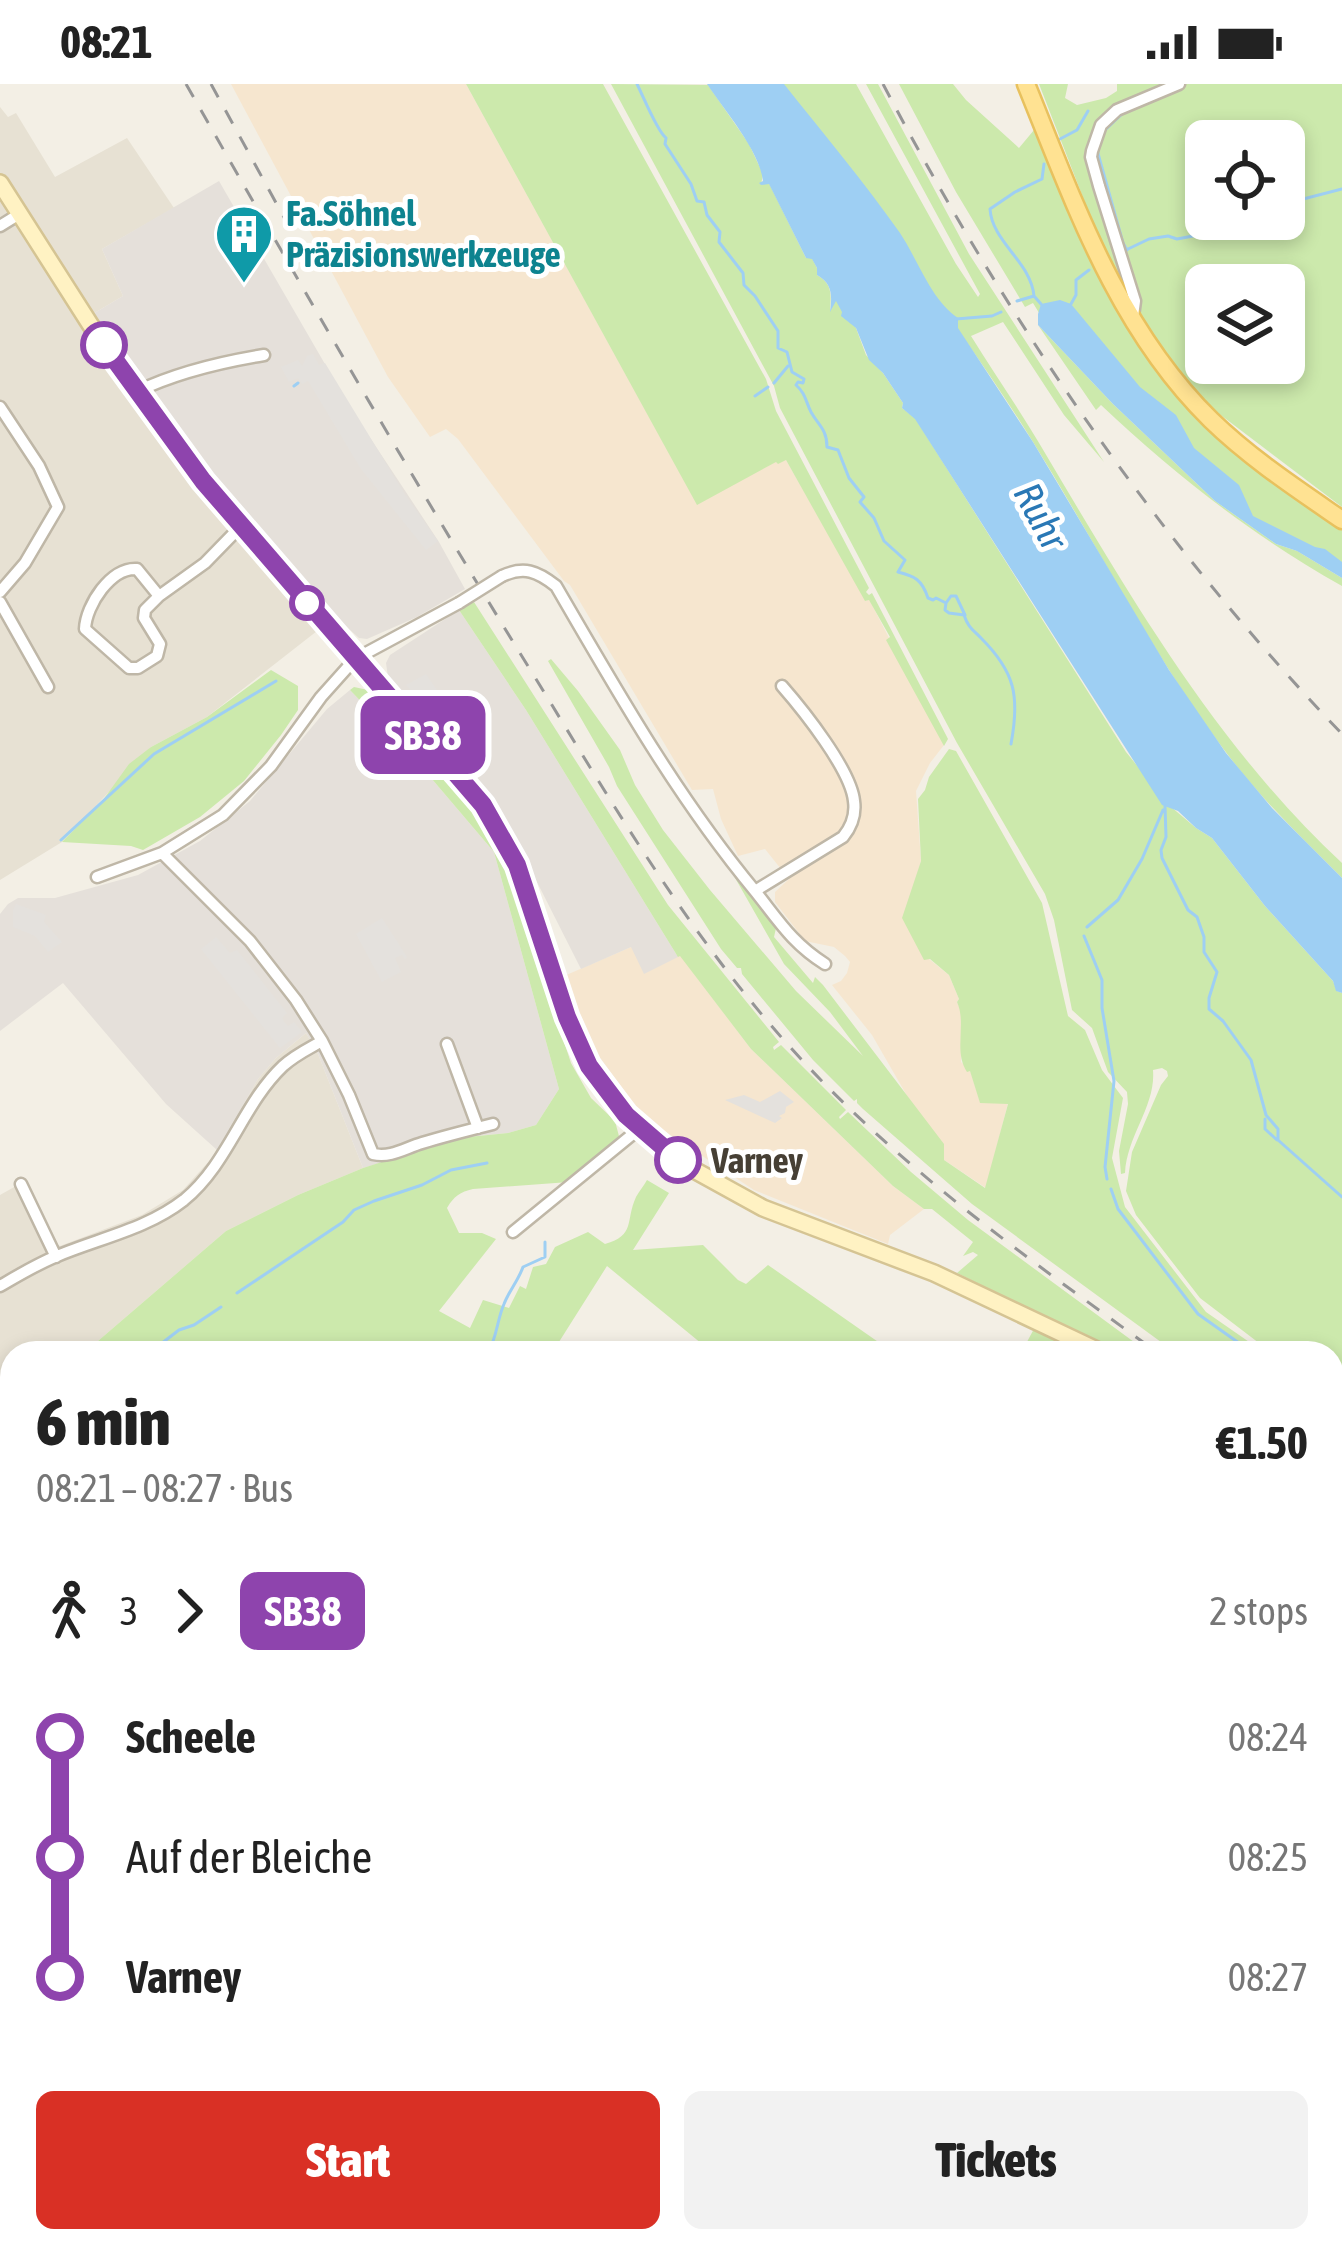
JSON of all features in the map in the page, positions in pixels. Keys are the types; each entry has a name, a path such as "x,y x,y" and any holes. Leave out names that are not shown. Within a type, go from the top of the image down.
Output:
{"main road":[{"path":"1026,84 1076,208 1131,319 1167,371 1213,422 1342,520"},
{"path":"0,183 136,392 241,526 468,785 495,822 528,895 582,1053 602,1086 639,1129 686,1165 763,1208 934,1273 1077,1341"}],"street":[{"path":"1131,319 1135,301 1091,151 1101,125 1117,110 1179,84"},
{"path":"0,226 21,213"},
{"path":"136,392 230,360 264,355"},
{"path":"0,407 39,466 58,507 25,562 0,592"},
{"path":"159,596 140,571 125,569 110,580 86,617 86,629 129,668 157,656 158,639 143,616 147,607 205,563 241,526"},
{"path":"97,877 190,838 242,797 355,659 522,569 556,586 627,709 705,828 800,948 825,964"},
{"path":"0,602 48,687"},
{"path":"755,891 843,837 855,805 843,772 782,686"},
{"path":"162,853 291,992 349,1095 373,1154 394,1154 493,1124"},
{"path":"0,1286 56,1256 150,1221 185,1199 216,1167 279,1070 322,1042"},
{"path":"447,1044 478,1128"},
{"path":"513,1232 639,1129"},
{"path":"21,1184 56,1256"}],"shaded area":[{"path":"231,84 466,84 697,504 786,460 866,601 869,599 944,745 916,791 921,861 914,886 929,959 949,975 959,999 961,1062 970,1070 980,1102 1008,1103 986,1188 944,1160 872,1035 832,985 841,981 850,962 834,947 805,941 775,902 775,892 789,879 765,849 738,856 713,789 692,790 570,585 458,439 446,429 430,437 388,377"},
{"path":"0,107 8,117 16,113 55,177 127,138 174,208 102,249 123,296 76,319 94,354 141,416 173,442 203,481 227,526 200,559 163,585 141,608 140,617 236,539 317,631 207,717 151,747 62,842 0,880"},
{"path":"219,181 351,409 465,589 367,639 359,638 329,611 322,597 245,519 180,440 107,329 91,325 86,318 123,296 102,249"},
{"path":"313,354 319,365 325,363 438,541 426,550 361,469 308,381 289,382 281,367 298,360 302,366"},
{"path":"459,610 678,957 644,974 631,947 581,969 503,815 388,677 390,655"},
{"path":"426,674 488,766 479,773 406,685"},
{"path":"350,690 494,852 559,1089 536,1125 468,1137 363,1168 306,1033 258,1079 217,1150 166,1104 63,983 0,1031 0,914 8,904 18,898 55,898 138,875 200,841 250,801 327,709"},
{"path":"16,904 46,915 44,922 62,942 48,952 35,936 13,927"},
{"path":"382,918 407,957 395,958 401,972 382,982 356,934"},
{"path":"216,937 230,953 237,950 287,1013 284,1022 288,1026 294,1022 302,1032 280,1048 201,949"},
{"path":"631,947 680,955 751,1049 893,1186 924,1209 890,1235 888,1244 754,1190 643,1117 583,1034 564,976"},
{"path":"306,1033 363,1168 226,1231 98,1341 0,1341 0,1195 16,1186 60,1246 142,1215 183,1190 211,1159 258,1079"},
{"path":"780,1091 794,1102 775,1123 725,1100 744,1095 760,1102"}],"green space":[{"path":"466,84 603,84 766,379 776,411 869,588 866,592 872,593 948,739 944,746 886,640 890,637 786,460 697,505"},
{"path":"611,84 708,85 749,144 763,174 761,185 769,183 806,258 812,258 817,275 828,286 830,311 836,299 856,328 866,355 883,373 902,408 915,418 1126,752 1170,806 1212,838 1342,993 1342,1341 1256,1341 1200,1298 1136,1215 1126,1191 1132,1152 1167,1071 1153,1070 1150,1096 1121,1174 1119,1151 1127,1092 1108,1072 1092,1028 1072,1010 1045,894 957,743 780,408 774,386"},
{"path":"768,84 856,84 978,297 866,84 878,84 969,254 1104,462 1064,415 1003,322 971,336 1179,669 1255,771 1342,863 1342,878 1266,801 1225,751 1173,676 972,349"},
{"path":"899,84 953,84 1019,148 1034,130 1127,324 1286,488 1342,528 1342,574 1272,538 1055,339 1033,303 1025,307"},
{"path":"1039,84 1068,84 1065,98 1077,105 1106,98 1117,91 1117,84 1342,84 1342,507 1197,397 1187,384 1305,384 1305,264 1185,264 1185,382 1112,272"},
{"path":"1038,325 1215,501 1276,544 1342,578 1342,586 1277,546 1216,503 1101,405 1096,410"},
{"path":"474,602 668,905 779,1042 774,1050 781,1045 846,1110 840,1119 848,1112 968,1220 1133,1341 1094,1341 957,1273 978,1255 963,1256 973,1242 893,1186 751,1049 678,957 459,610"},
{"path":"548,661 578,691 620,750 663,830 710,890 796,991 863,1056 830,1012 784,964 730,869 776,928 774,937 813,983 815,977 823,985 944,1144 944,1160 985,1188 1008,1104 980,1103 970,1071 963,1064 959,999 949,975 930,959 924,960 902,918 921,861 918,799 949,749 956,751 1042,903 1068,1016 1085,1030 1102,1070 1123,1098 1112,1158 1125,1207 1206,1312 1248,1341 1160,1341 972,1204 854,1101 813,1060 721,949 617,786"},
{"path":"271,670 298,686 298,710 244,781 200,817 143,850 62,842 103,800 129,764 207,717"},
{"path":"350,690 368,690 496,843 571,1063 591,1098 615,1121 620,1140 569,1182 473,1189 455,1198 447,1208 459,1233 482,1233 496,1239 439,1311 470,1328 483,1300 509,1308 520,1286 526,1289 533,1267 546,1264 555,1247 588,1232 605,1244 621,1236 647,1180 669,1193 633,1250 703,1245 746,1284 768,1265 877,1341 698,1341 607,1266 560,1341 98,1341 226,1231 363,1168 435,1145 536,1125 559,1089 494,852"},
{"path":"1035,1327 1063,1341 1027,1341"}],"water":[{"name":"Ruhr","path":"707,84 784,84 900,233 933,290 958,318 958,328 1033,442 1169,670 1226,753 1272,808 1342,878 1342,993 1212,838 1178,811 1162,805 915,419 869,360 856,328 841,316 836,301 830,312 829,286 817,275 812,259 806,258 769,184 759,183 763,181 755,156"},
{"path":"1060,300 1071,304 1140,387 1176,415 1194,448 1239,485 1253,516 1325,549 1342,562 1342,578 1276,544 1215,501 1113,404 1038,325 1041,304"}],"waterway":[{"path":"637,84 665,144 720,232 719,242 778,331 778,348 787,352 792,372 804,379 796,385 824,431 827,447 838,450 849,478 864,497 860,502 884,541 905,560 898,572 917,580 928,598 946,603 949,613 964,615 1008,674 1015,712 1011,744"},
{"path":"1060,139 1077,130 1088,111"},
{"path":"1104,131 1123,113"},
{"path":"1097,150 1127,250"},
{"path":"1034,296 1026,273 997,232 990,209 1042,179 1044,164"},
{"path":"1305,199 1342,189"},
{"path":"1128,249 1149,239 1185,238"},
{"path":"1071,304 1076,280 1089,270"},
{"path":"1017,301 1034,296 1041,304"},
{"path":"956,319 1001,312"},
{"path":"774,383 788,366"},
{"path":"294,386 298,383"},
{"path":"755,396 768,387"},
{"path":"946,603 956,596 965,615"},
{"path":"61,840 154,754 276,681"},
{"path":"1165,806 1162,858 1188,910 1197,917 1204,952 1217,972 1209,1009 1251,1060 1278,1140 1342,1197"},
{"path":"1087,927 1118,900 1163,810"},
{"path":"1084,936 1102,980 1114,1081 1107,1179"},
{"path":"1265,1119 1265,1129 1277,1140"},
{"path":"237,1293 354,1210 451,1170 487,1163"},
{"path":"1111,1189 1118,1209 1198,1314 1236,1341"},
{"path":"493,1341 508,1295 523,1267 545,1257 545,1242"},
{"path":"165,1341 221,1307"}],"railway":[{"path":"186,84 491,606 627,827 726,970 801,1059 884,1140 972,1215 1141,1341"},
{"path":"211,84 286,221"},
{"path":"883,84 981,258 1090,425 1210,584 1342,734"}],"bus line":[{"name":"SB38","path":"104,345 203,481 457,772 495,822 517,865 567,1017 589,1066 626,1115 678,1160"}],"place":[{"name":"Fa.Söhnel Präzisionswerkzeuge","path":"244,285"},
{"name":"Varney","path":"678,1160"}]}
